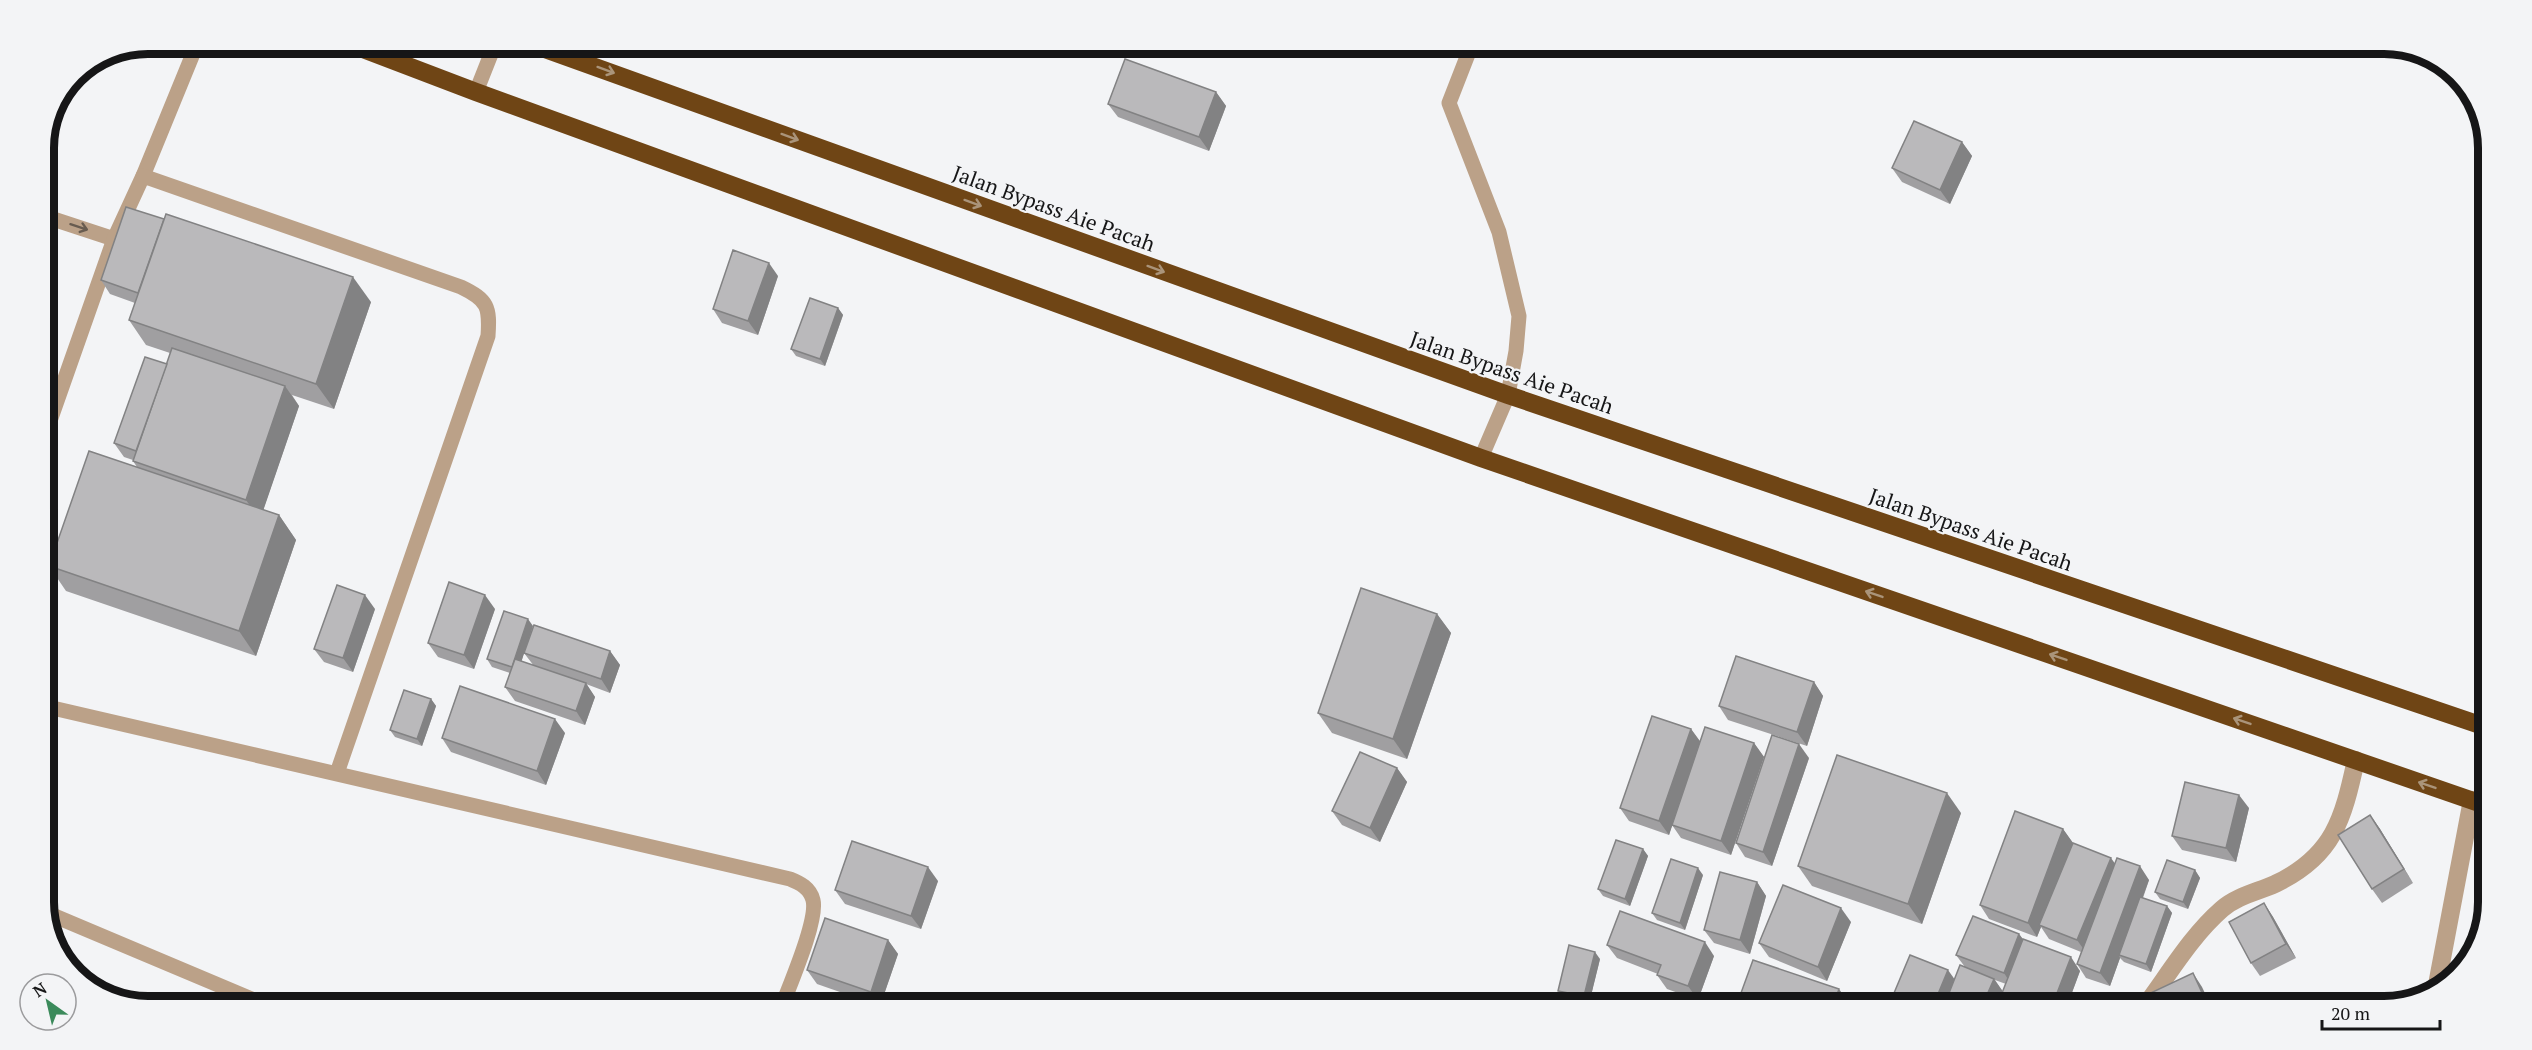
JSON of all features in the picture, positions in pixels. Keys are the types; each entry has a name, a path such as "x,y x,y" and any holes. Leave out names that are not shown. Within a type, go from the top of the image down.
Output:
{"highway":[{"path":"376,54 1481,458 2477,802"},
{"name":"Jalan Bypass Aie Pacah","path":"559,54 1508,396 2478,724"}],"street":[{"path":"2152,996 2203,927 2223,908 2302,869 2331,839 2345,812 2356,760"},
{"path":"2439,978 2477,802"}],"lane":[{"path":"54,410 114,239 143,176 193,54"},
{"path":"476,92 491,54"},
{"path":"1468,54 1449,103 1499,232 1519,316 1508,396 1481,458"},
{"path":"143,176 461,287 479,295 487,306 488,336 337,773"},
{"path":"54,219 114,239"},
{"path":"54,708 790,879 805,885 813,900 812,919 785,996"},
{"path":"55,916 244,996"}],"building":[{"path":"1125,59 1216,92 1199,137 1108,104"},
{"path":"1914,121 1962,142 1940,190 1892,168"},
{"path":"126,207 164,219 138,293 101,280"},
{"path":"166,214 353,277 316,384 129,320"},
{"path":"733,250 769,263 748,321 713,309"},
{"path":"810,298 838,308 820,359 791,349"},
{"path":"172,348 285,386 246,500 133,461"},
{"path":"145,357 167,364 136,451 114,443"},
{"path":"89,451 279,515 239,631 54,568 54,552"},
{"path":"449,582 485,595 464,655 428,643"},
{"path":"337,585 365,595 343,658 314,649"},
{"path":"1361,588 1437,614 1393,739 1318,713"},
{"path":"504,611 528,619 512,667 487,659"},
{"path":"534,625 610,651 601,679 524,653"},
{"path":"1736,656 1814,682 1797,732 1719,706"},
{"path":"515,659 586,683 576,711 505,687"},
{"path":"460,686 555,719 537,771 442,738"},
{"path":"404,690 431,699 417,739 390,730"},
{"path":"1652,716 1691,729 1659,821 1620,808"},
{"path":"1705,727 1754,743 1721,841 1672,825"},
{"path":"1772,735 1799,744 1763,852 1736,843"},
{"path":"1360,752 1397,768 1370,828 1332,811"},
{"path":"1837,755 1947,793 1908,904 1798,866"},
{"path":"2185,782 2239,795 2226,848 2172,836"},
{"path":"2015,811 2063,829 2028,923 1980,905"},
{"path":"2370,815 2404,869 2372,889 2338,835"},
{"path":"1616,840 1643,849 1625,899 1598,889"},
{"path":"852,841 928,867 911,916 835,890"},
{"path":"2073,843 2111,858 2077,940 2039,925"},
{"path":"2117,858 2140,866 2100,973 2077,964"},
{"path":"1671,859 1698,868 1680,923 1652,913"},
{"path":"2167,860 2195,870 2183,902 2155,892"},
{"path":"1720,872 1757,882 1740,940 1704,930"},
{"path":"1783,885 1841,908 1818,967 1759,943"},
{"path":"2140,897 2167,906 2146,964 2119,955"},
{"path":"2264,903 2286,944 2251,963 2229,922"},
{"path":"1620,911 1705,942 1688,986 1657,975 1661,965 1607,945"},
{"path":"1973,916 2019,934 2004,973 1956,955"},
{"path":"825,918 888,940 871,992 807,970"},
{"path":"2023,939 2071,957 2056,996 2001,996"},
{"path":"1569,945 1595,952 1584,996 1558,991"},
{"path":"1910,955 1948,970 1937,996 1893,996"},
{"path":"1753,960 1839,989 1837,996 1750,996 1741,993"},
{"path":"1960,965 1994,979 1986,996 1948,996"},
{"path":"2193,973 2203,996 2144,996"}]}
